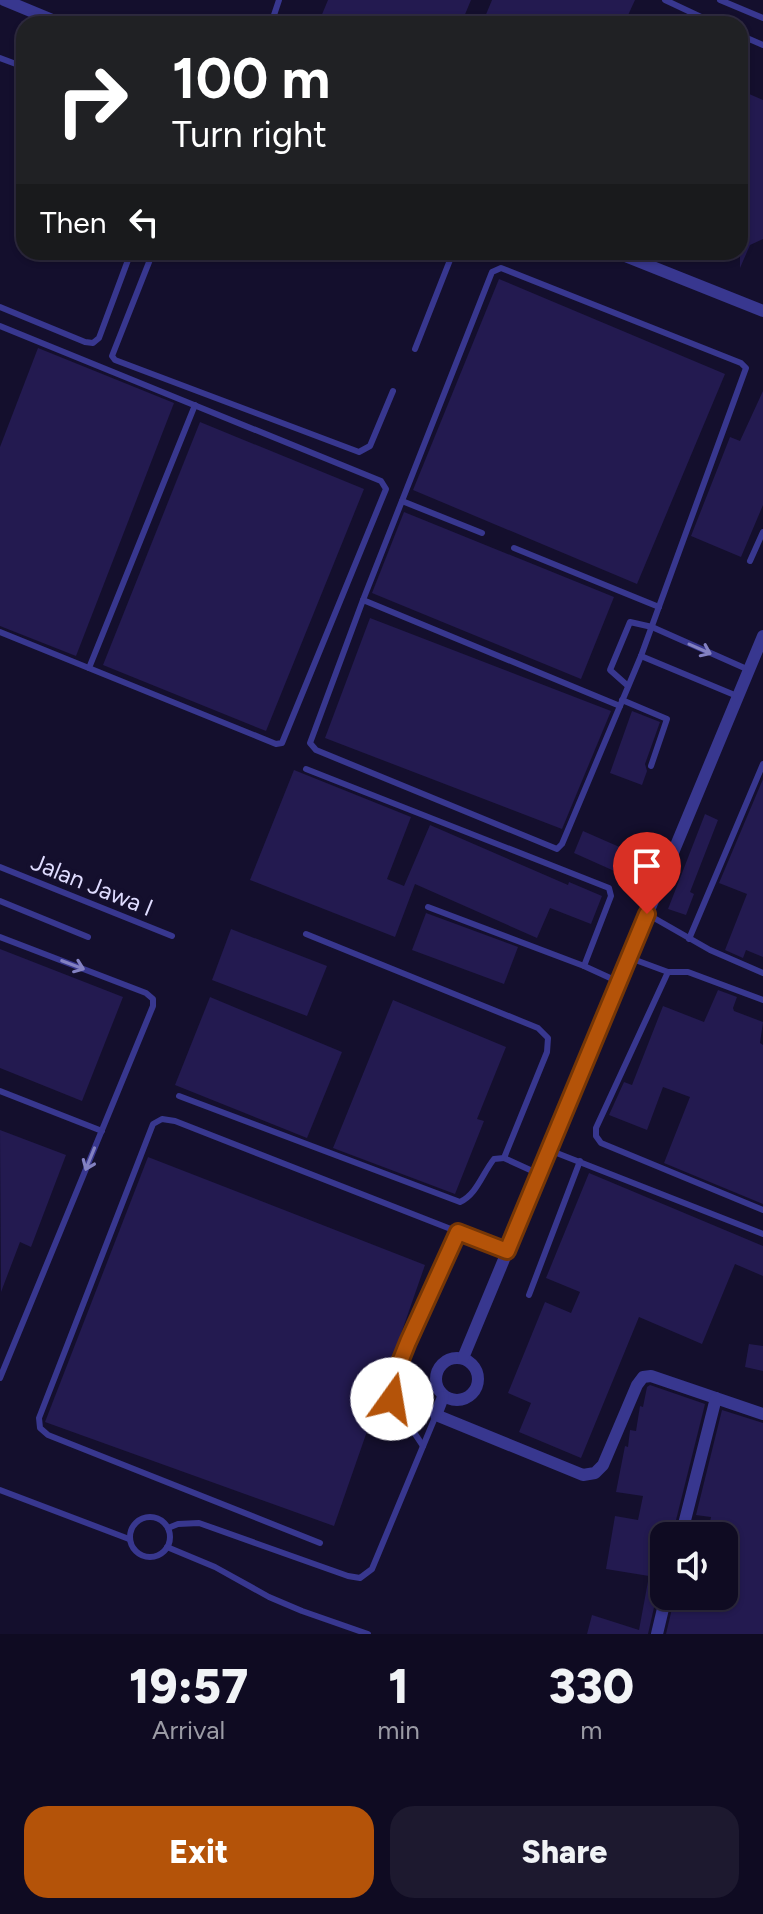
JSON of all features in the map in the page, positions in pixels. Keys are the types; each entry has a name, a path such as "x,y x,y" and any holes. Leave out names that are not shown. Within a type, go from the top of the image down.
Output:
{"street":[{"path":"4,0 43,16"},
{"path":"635,260 763,311"},
{"path":"463,1358 763,636"},
{"path":"463,1358 475,1368 478,1384 463,1400 443,1397 435,1380 439,1367 450,1359 463,1358"},
{"path":"443,1397 436,1415 583,1475 595,1473 603,1465 643,1377 651,1376 763,1414"},
{"path":"685,1522 716,1398"},
{"path":"657,1634 663,1610"}],"lane":[{"path":"274,15 279,0"},
{"path":"665,0 699,16"},
{"path":"720,0 763,18"},
{"path":"0,307 93,343 99,338 128,260"},
{"path":"150,260 112,356 115,360 359,452 370,446 393,391"},
{"path":"415,349 450,260"},
{"path":"501,268 741,363 746,368 641,656 559,848 555,849 312,747 310,739 363,600 492,272 496,269 501,268"},
{"path":"0,326 381,481 386,489 282,743 276,744 0,632"},
{"path":"89,668 195,405"},
{"path":"402,501 482,533"},
{"path":"750,561 763,532"},
{"path":"514,548 659,607"},
{"path":"363,600 667,719 651,766"},
{"path":"628,686 610,670 627,624 633,622 652,627 749,670"},
{"path":"641,656 738,696"},
{"path":"689,939 763,764"},
{"path":"306,769 609,888 611,896 584,966"},
{"name":"Jalan Jawa I","path":"0,867 172,936"},
{"path":"0,901 88,937"},
{"path":"428,907 619,982"},
{"path":"647,914 689,939 763,973"},
{"path":"306,934 538,1028 548,1038 547,1052 504,1158"},
{"path":"0,937 146,993 153,999 153,1006 0,1378"},
{"path":"630,957 668,972 688,972 763,1000"},
{"path":"668,972 596,1128 596,1136 601,1143 763,1210"},
{"path":"0,1091 102,1131"},
{"path":"179,1096 460,1202 471,1197 494,1159 504,1158 539,1174"},
{"path":"320,1543 48,1435 40,1428 39,1418 153,1124 162,1119 175,1121 507,1251"},
{"path":"549,1150 763,1234"},
{"path":"529,1295 580,1161"},
{"path":"423,1446 392,1399 390,1387 458,1232"},
{"path":"168,1528 199,1523 360,1578 372,1569 436,1415"},
{"path":"0,1490 129,1539 135,1550 145,1557 158,1555 167,1547 170,1535 168,1528 154,1517 141,1518 132,1527 129,1539"},
{"path":"167,1547 215,1567 259,1592 302,1611 368,1634"}],"building":[{"path":"328,0 471,0 464,16 321,16"},
{"path":"492,0 635,0 628,16 485,16"},
{"path":"748,93 763,100 763,239 750,245 748,250"},
{"path":"499,279 725,374 637,584 413,490"},
{"path":"38,348 174,403 76,656 0,626 0,447"},
{"path":"763,391 763,505 741,557 691,536 730,437 740,441"},
{"path":"200,422 364,489 266,731 103,665"},
{"path":"404,512 614,597 581,679 372,593"},
{"path":"370,618 611,711 562,829 325,738"},
{"path":"632,711 660,722 645,764 647,771 642,785 610,773"},
{"path":"294,770 411,817 387,879 404,886 430,825 568,885 569,882 602,896 591,924 550,908 537,938 415,884 395,937 250,880"},
{"path":"763,779 763,957 746,950 743,958 725,950 747,894 719,883"},
{"path":"705,814 718,820 690,892 694,894 686,915 668,909"},
{"path":"583,831 640,856 630,878 574,853"},
{"path":"426,913 518,947 504,984 412,950"},
{"path":"231,929 327,966 307,1016 212,980"},
{"path":"0,949 123,997 82,1101 0,1068"},
{"path":"718,990 737,997 734,1011 763,1022 760,1043 763,1045 763,1204 664,1163 690,1097 663,1087 647,1130 609,1115 624,1082 632,1085 663,1006 704,1022"},
{"path":"210,997 342,1052 307,1138 175,1085"},
{"path":"393,1000 506,1047 477,1119 484,1121 455,1194 333,1148"},
{"path":"0,1130 66,1155 31,1247 20,1242 1,1292"},
{"path":"148,1157 425,1265 334,1526 45,1422"},
{"path":"589,1173 763,1246 763,1276 735,1264 702,1344 639,1317 581,1458 519,1432 531,1403 508,1393 545,1302 571,1313 580,1292 546,1278"},
{"path":"749,1344 763,1346 763,1371 745,1367"},
{"path":"650,1385 705,1404 676,1522 650,1522 650,1610 653,1610 648,1634 587,1634 592,1615 639,1630 649,1576 606,1569 615,1516 638,1520 643,1496 616,1492 625,1446 628,1447 630,1430 636,1431"},
{"path":"722,1410 763,1423 763,1634 666,1634 672,1610 738,1610 738,1522 710,1522 711,1517 696,1515"}],"route":[{"path":"392,1399 390,1387 458,1232 507,1251 647,914"}]}
